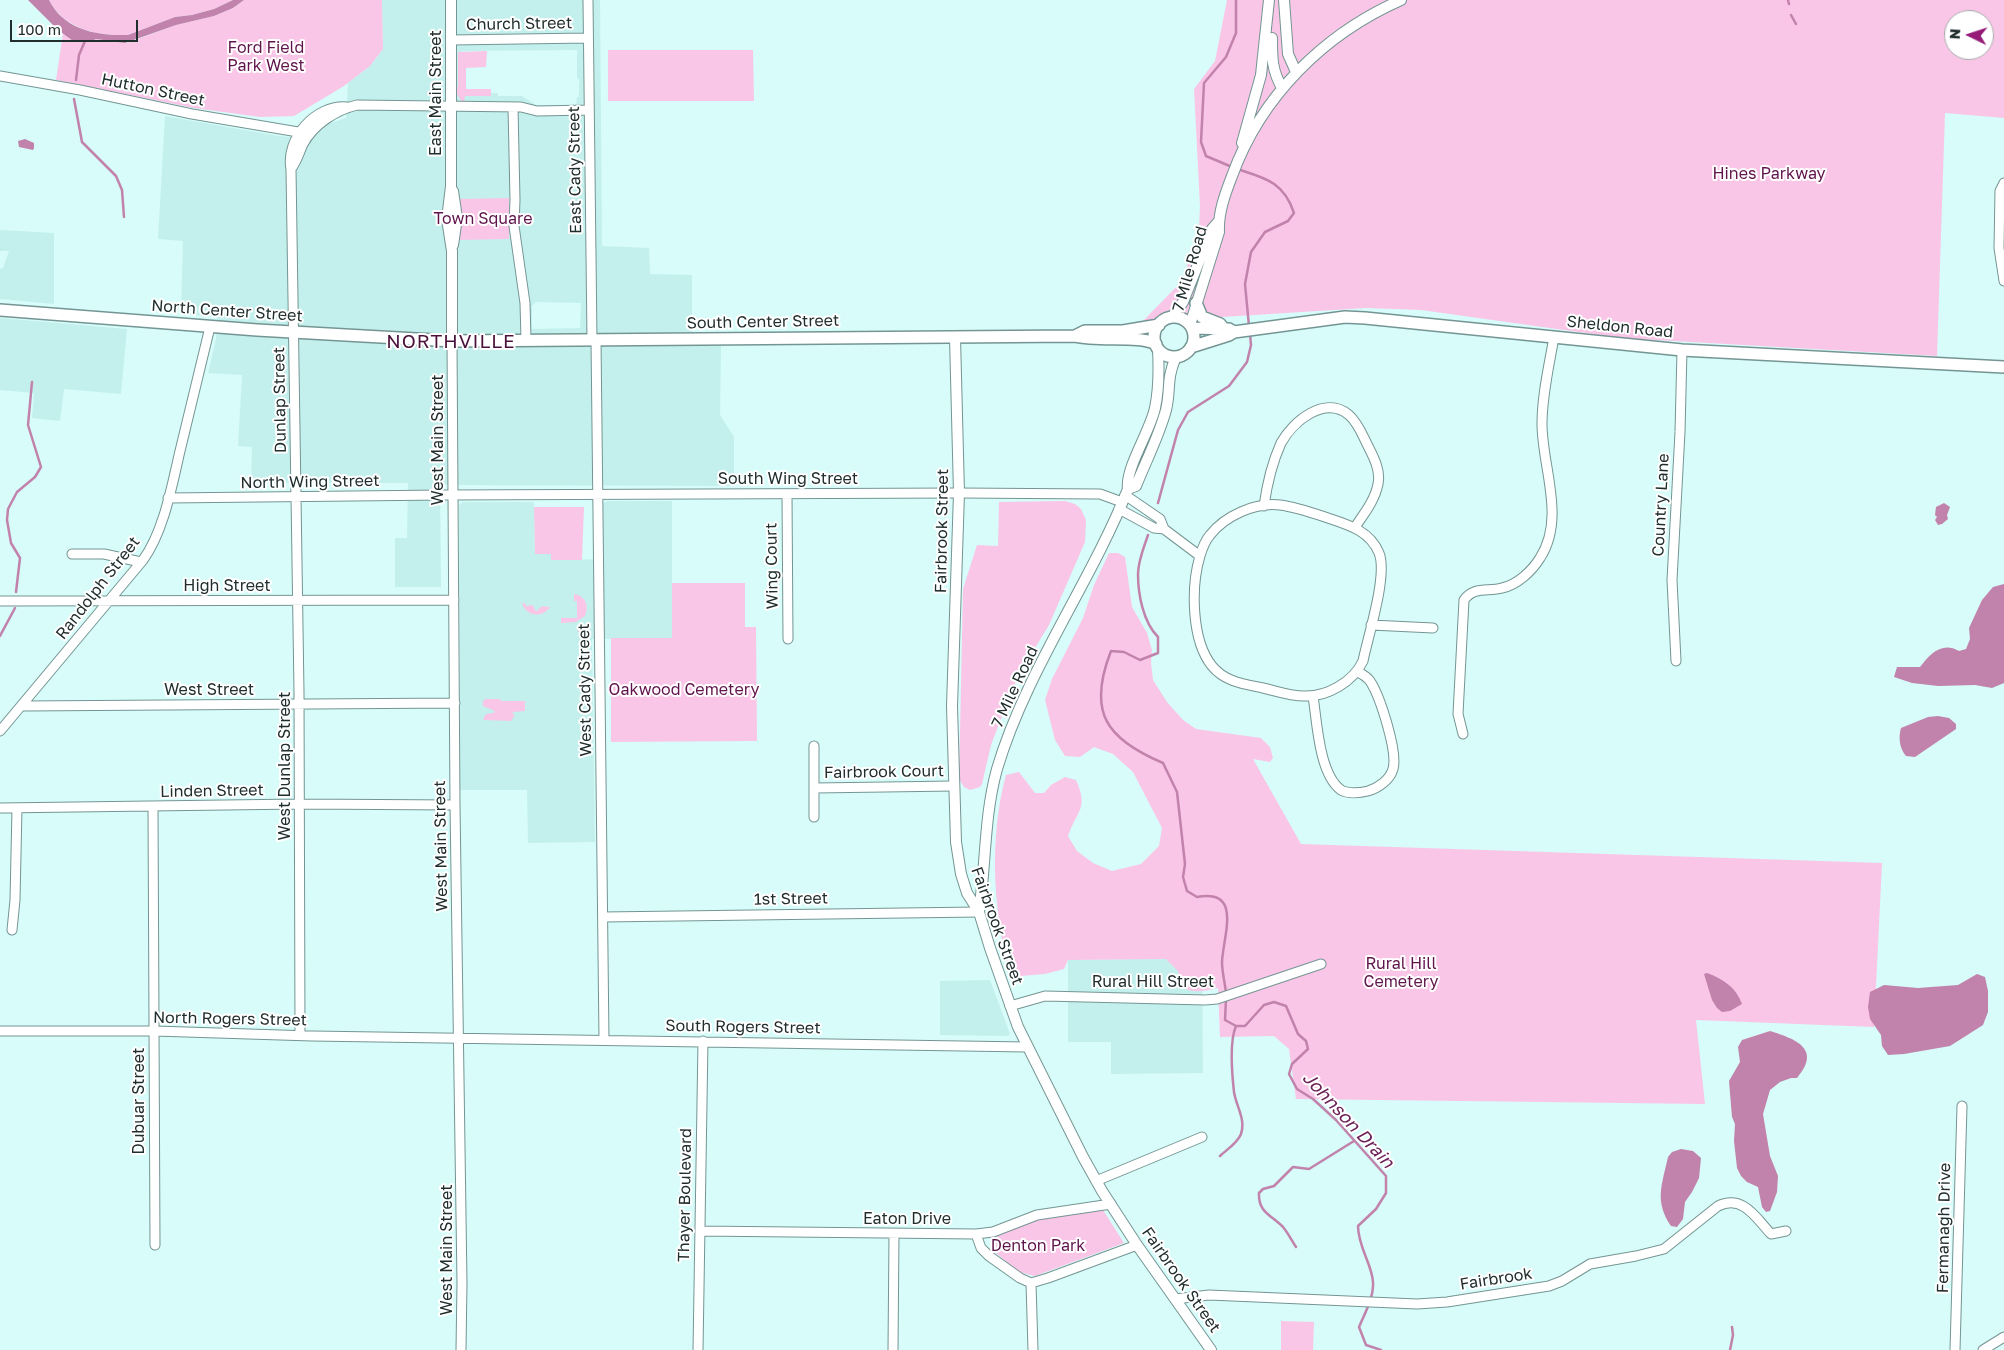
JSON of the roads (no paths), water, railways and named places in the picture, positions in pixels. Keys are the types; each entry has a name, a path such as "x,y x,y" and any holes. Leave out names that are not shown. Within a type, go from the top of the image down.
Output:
{"main road":[{"path":"1196,304 1202,317 1233,331"},
{"name":"North Center Street","path":"0,310 294,333 452,341"},
{"path":"1172,318 1182,319 1191,327 1194,340 1186,353 1176,357 1166,355 1157,347 1155,334 1159,325 1172,318"},
{"name":"Sheldon Road","path":"1191,327 1233,331 1345,318 1365,318 1682,350 2004,366"},
{"name":"South Center Street","path":"1075,336 1085,331 1123,331 1159,325"},
{"name":"Sheldon Road","path":"1191,347 1229,336 1233,331"},
{"name":"South Center Street","path":"452,341 1075,336 1086,339 1152,342 1157,347"}],"street":[{"name":"East Main Street","path":"451,0 451,186 457,218 452,251 452,341"},
{"name":"East Cady Street","path":"588,0 594,340"},
{"path":"1270,0 1272,65 1282,88"},
{"path":"1238,161 1262,75 1270,0"},
{"path":"1284,0 1288,54 1296,72"},
{"path":"1238,161 1263,114 1296,72 1353,25 1402,0"},
{"name":"Church Street","path":"451,40 588,38"},
{"name":"Hutton Street","path":"0,76 80,90 192,114 305,133"},
{"path":"305,133 314,118 328,109 337,106 347,108 363,104 514,107 537,111 589,110"},
{"path":"514,107 516,200 514,226 525,303 526,340"},
{"name":"Dunlap Street","path":"297,497 292,169 290,161 292,150 305,133"},
{"name":"7 Mile Road","path":"1191,327 1196,304 1219,232 1219,220 1228,186 1238,161"},
{"path":"2004,183 2000,191 2002,207 1999,248 2004,281"},
{"name":"7 Mile Road","path":"1172,318 1183,302 1212,229 1219,220"},
{"name":"Randolph Street","path":"0,732 141,562 154,540 168,498 210,327"},
{"name":"Fairbrook Street","path":"955,337 959,493 952,706 958,858 964,886 979,912 1010,1006 1027,1047 1096,1181 1210,1350"},
{"path":"1463,734 1458,714 1464,600 1473,592 1502,588 1522,577 1541,558 1550,533 1552,518 1551,502 1542,441 1542,422 1544,393 1554,337"},
{"name":"West Cady Street","path":"594,340 604,1040"},
{"name":"West Main Street","path":"452,341 455,805 460,1038 461,1350"},
{"name":"7 Mile Road","path":"1124,499 1127,480 1146,437 1155,408 1157,347"},
{"name":"Country Lane","path":"1676,661 1672,580 1680,432 1682,350"},
{"name":"7 Mile Road","path":"979,912 990,803 1002,754 1026,696 1124,499 1136,486 1163,420 1167,407 1168,379 1176,357"},
{"path":"1264,506 1273,465 1287,434 1299,421 1315,410 1336,408 1348,414 1358,425 1378,472 1378,486 1371,503 1355,527"},
{"name":"South Wing Street","path":"453,495 959,493 1100,494 1124,499"},
{"name":"Wing Court","path":"787,494 788,639"},
{"name":"North Wing Street","path":"168,498 453,495"},
{"name":"West Dunlap Street","path":"297,497 300,1035"},
{"path":"1124,499 1154,528 1164,529 1200,556"},
{"path":"1124,499 1160,519 1164,529"},
{"path":"1280,505 1313,513 1355,527 1372,542 1379,553 1382,564 1381,578 1363,661 1358,672 1344,684 1313,696 1296,695 1235,682 1223,677 1211,666 1202,648 1195,612 1195,579 1200,556 1208,536 1222,523 1242,511 1264,506 1280,505"},
{"path":"72,554 104,554 141,562"},
{"name":"High Street","path":"0,601 454,600"},
{"path":"1371,625 1433,628"},
{"path":"1313,696 1324,762 1332,780 1342,790 1352,792 1376,788 1390,776 1393,768 1393,755 1384,714 1376,692 1369,679 1358,672"},
{"name":"West Street","path":"23,706 455,703"},
{"name":"Fairbrook Court","path":"814,746 814,817"},
{"name":"Fairbrook Court","path":"814,788 954,786"},
{"name":"Linden Street","path":"0,808 300,804 455,805"},
{"name":"Dubuar Street","path":"152,807 155,1245"},
{"path":"12,930 15,900 17,808"},
{"name":"1st Street","path":"603,917 979,912"},
{"name":"Rural Hill Street","path":"1010,1006 1045,996 1217,999 1321,964"},
{"name":"North Rogers Street","path":"0,1031 154,1031 460,1038"},
{"name":"South Rogers Street","path":"460,1038 1027,1047"},
{"name":"Thayer Boulevard","path":"698,1350 703,1041"},
{"name":"Fermanagh Drive","path":"1955,1350 1962,1106"},
{"path":"1096,1181 1202,1137"},
{"name":"Fairbrook","path":"1175,1300 1208,1295 1417,1304 1448,1302 1555,1284 1590,1264 1664,1249 1718,1206 1728,1202 1736,1202 1745,1206 1771,1234 1786,1231"},
{"name":"Eaton Drive","path":"700,1231 976,1234 993,1232 1037,1215 1110,1204"},
{"path":"892,1350 894,1234"},
{"path":"976,1234 981,1248 989,1256 1020,1278 1031,1283 1138,1245"},
{"path":"1031,1283 1033,1350"},
{"path":"1983,1350 2004,1337"}],"waterway":[{"name":"Johnson Drain","path":"1232,167 1206,156 1201,142 1204,83 1226,57 1236,33 1236,0"},
{"path":"1788,0 1789,4"},
{"path":"1791,15 1796,24"},
{"path":"76,80 79,55 85,41"},
{"path":"74,99 82,142 116,176 122,190 124,217"},
{"name":"Johnson Drain","path":"1237,169 1265,179 1279,188 1285,194 1294,213 1288,221 1265,232 1251,252 1245,284 1249,326"},
{"name":"Johnson Drain","path":"1158,503 1178,430 1188,412 1229,386 1247,362 1251,345 1250,334"},
{"path":"16,592 20,558 11,543 7,520 8,509 17,492 35,477 41,467 28,425 32,382"},
{"name":"Johnson Drain","path":"1148,535 1139,564 1138,582 1145,616 1158,637 1158,653 1140,660 1124,652 1111,651 1104,672 1101,691 1102,707 1107,721 1115,733 1127,744 1163,763 1177,792 1185,864 1183,877 1187,891 1197,897 1211,896 1220,900 1225,907 1227,928 1222,970 1226,993"},
{"path":"0,636 15,608"},
{"name":"Johnson Drain","path":"1226,999 1225,1020 1236,1026 1245,1026 1264,1005 1274,1002 1286,1006 1298,1034 1306,1041 1308,1049 1292,1064 1289,1074 1297,1089 1313,1099 1336,1120 1386,1176 1386,1193 1376,1209 1358,1226 1360,1241 1373,1282 1371,1299 1359,1327 1366,1345 1381,1350"},
{"path":"1220,1156 1237,1141 1242,1128 1242,1118 1234,1092 1232,1067 1232,1041 1236,1026"},
{"path":"1296,1247 1283,1227 1263,1209 1259,1193 1263,1189 1274,1186 1293,1167 1309,1169 1354,1141"},
{"path":"1730,1350 1733,1335 1732,1327"}],"district":[{"name":"NORTHVILLE","path":"451,342"}],"park label":[{"name":"Ford Field Park West","path":"266,57"},
{"name":"Hines Parkway","path":"1769,174"},
{"name":"Town Square","path":"483,219"},
{"name":"Oakwood Cemetery","path":"684,690"},
{"name":"Rural Hill Cemetery","path":"1401,973"},
{"name":"Denton Park","path":"1038,1246"}]}
